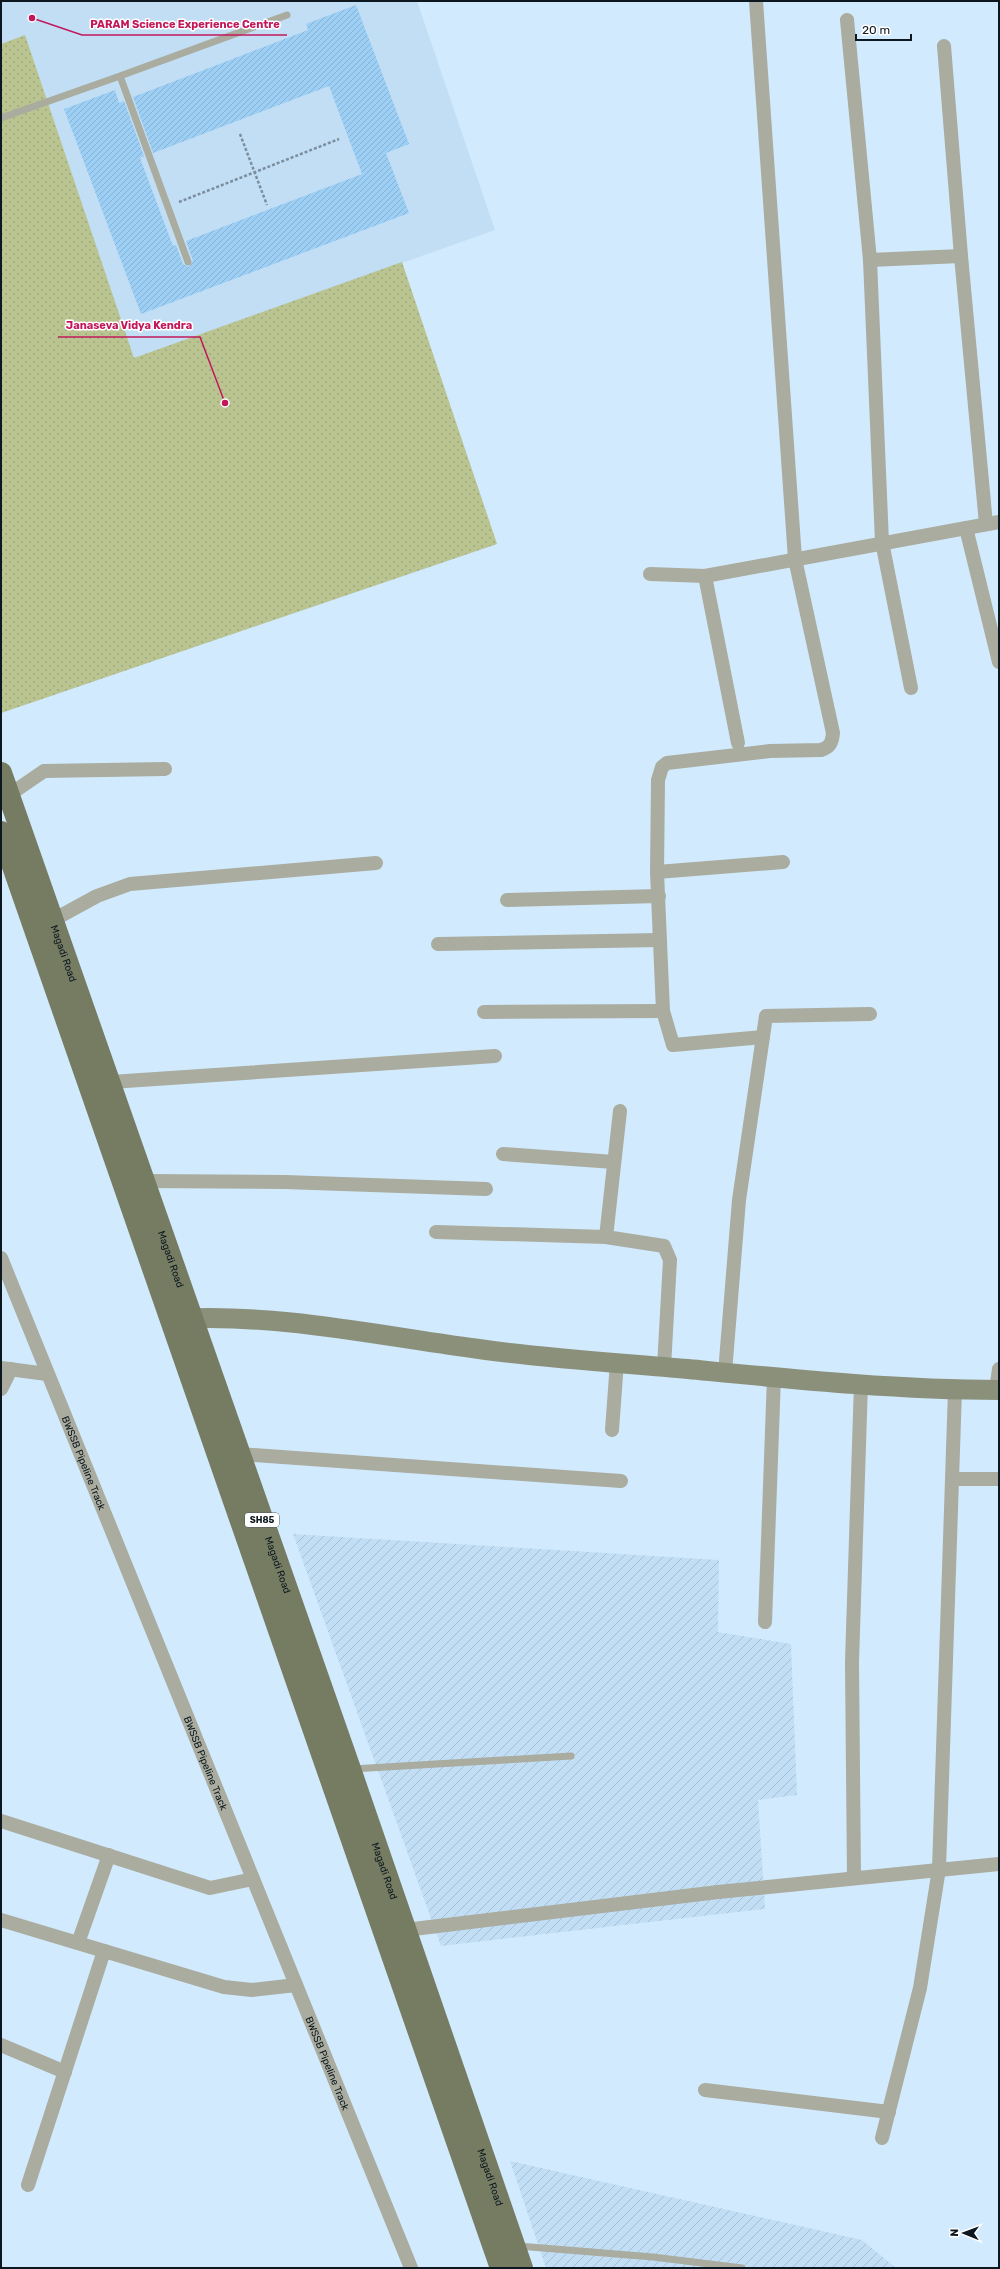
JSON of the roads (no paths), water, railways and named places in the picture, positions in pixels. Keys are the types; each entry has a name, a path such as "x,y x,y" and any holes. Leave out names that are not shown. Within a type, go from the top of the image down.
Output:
{"main road":[{"name":"Magadi Road","path":"1,773 5,796 53,920 143,1181 181,1319 238,1454 350,1769 522,2268"},
{"name":"Magadi Road","path":"1,832 181,1319 501,2268"}],"street":[{"path":"756,1 795,559 833,733 832,742 828,747 821,750 770,751 667,762 662,768 658,780 657,872 663,1011 673,1045 763,1037"},
{"path":"846,20 870,260 882,542 911,688"},
{"path":"650,574 705,576 882,542 993,524 961,256 944,46"},
{"path":"870,260 961,256"},
{"path":"966,528 999,662"},
{"path":"705,576 738,743"},
{"path":"5,796 44,771 165,769"},
{"path":"657,872 783,862"},
{"path":"53,920 97,896 130,884 376,863"},
{"path":"508,900 659,896"},
{"path":"438,944 660,940"},
{"path":"484,1012 663,1011"},
{"path":"725,1373 739,1200 766,1016 870,1014"},
{"path":"110,1082 495,1056"},
{"path":"606,1237 620,1111"},
{"path":"503,1154 614,1162"},
{"path":"143,1181 285,1182 486,1189"},
{"path":"436,1232 606,1237 664,1246 670,1260 664,1367"},
{"name":"BWSSB Pipeline Track","path":"1,1258 411,2268"},
{"path":"181,1319 307,1324 488,1350 725,1373 955,1390 997,1390 999,1368"},
{"path":"612,1430 617,1362"},
{"path":"1,1389 6,1368 47,1374"},
{"path":"765,1622 774,1377"},
{"path":"854,1877 852,1662 861,1383"},
{"path":"882,2138 920,1988 939,1869 955,1390"},
{"path":"238,1454 621,1481"},
{"path":"952,1479 999,1479"},
{"path":"1,1821 210,1888 254,1879"},
{"path":"78,1943 109,1855"},
{"path":"405,1930 854,1877 999,1864"},
{"path":"1,1920 237,1990 252,1990 296,1985"},
{"path":"28,2185 104,1951"},
{"path":"1,2045 64,2072"},
{"path":"705,2090 889,2112"}],"lane":[{"path":"1,118 287,15"},
{"path":"120,76 188,262"},
{"path":"350,1769 571,1756"},
{"path":"514,2245 653,2257 742,2268"}],"place":[{"name":"PARAM Science Experience Centre","path":"32,18"},
{"name":"Janaseva Vidya Kendra","path":"225,403"}]}
